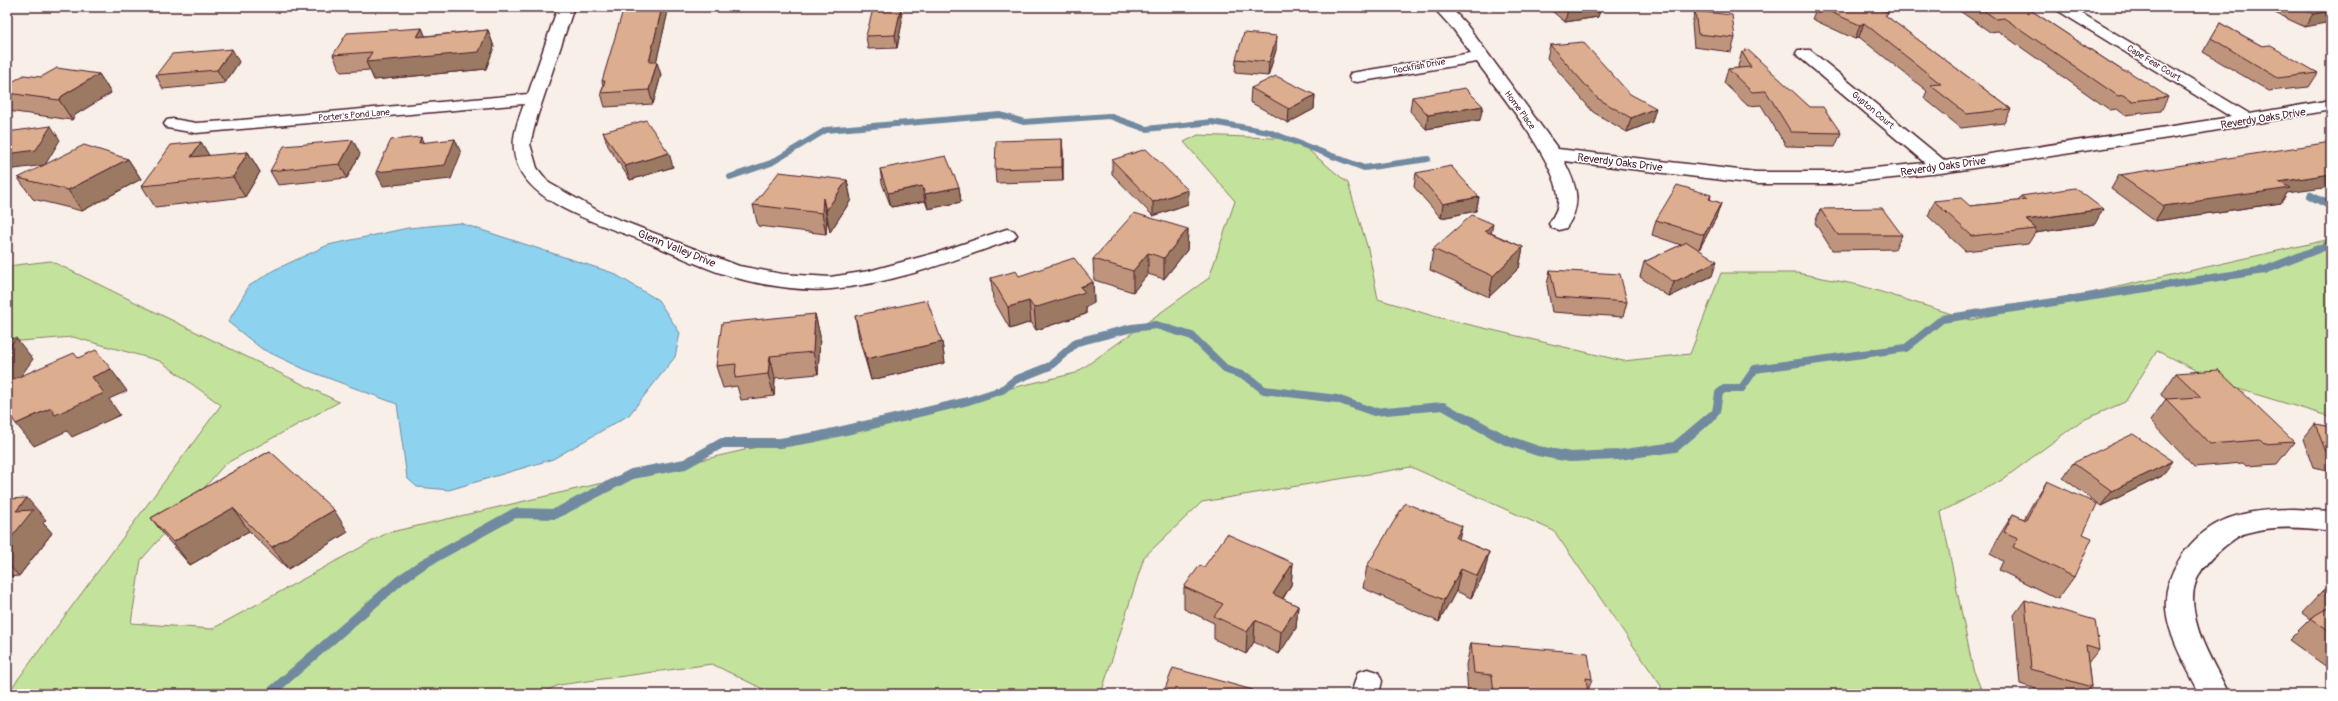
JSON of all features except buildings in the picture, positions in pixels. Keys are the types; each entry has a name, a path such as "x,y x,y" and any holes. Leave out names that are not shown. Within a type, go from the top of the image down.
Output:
{"street":[{"name":"Glenn Valley Drive","path":"566,7 521,144 528,168 542,187 595,217 653,238 734,271 782,280 830,283 877,275 946,256 1007,235"},
{"name":"Home Place","path":"1441,7 1460,27 1552,154 1564,179 1568,204 1559,224"},
{"name":"Cape Fear Court","path":"2060,7 2248,120"},
{"name":"Gupton Court","path":"1804,53 1941,167"},
{"name":"Rockfish Drive","path":"1357,77 1481,56"},
{"name":"Porter's Pond Lane","path":"173,124 196,128 241,125 535,98"},
{"name":"Reverdy Oaks Drive","path":"1552,154 1643,166 1769,178 1834,178 1941,167 2248,120 2331,105"},
{"path":"2215,694 2185,635 2180,608 2181,585 2188,566 2200,550 2232,528 2256,522 2286,519 2331,521"}],"green space":[{"path":"1198,135 1295,139 1348,183 1368,249 1378,299 1433,316 1623,361 1690,354 1721,273 1797,273 1859,285 1971,320 2331,239 2331,417 2225,385 2157,351 2125,402 2081,421 2002,480 1941,512 1973,669 1983,694 1660,694 1661,686 1554,531 1411,467 1202,502 1144,557 1101,694 773,694 712,664 559,685 539,694 7,694 221,405 160,361 73,337 7,342 7,266 51,261 339,402 225,464 141,560 131,623 212,629 387,533 1076,373 1209,278 1235,201 1184,142"}],"water":[{"path":"460,223 613,273 658,300 680,333 675,357 629,415 553,459 449,490 417,487 407,478 397,404 304,369 262,349 228,322 249,286 274,270 328,245 408,228"}],"waterway":[{"path":"730,177 771,163 826,130 1000,115 1024,122 1109,116 1146,129 1212,122 1269,132 1364,168 1428,159"},
{"path":"2311,196 2331,206"},
{"path":"1712,416 1716,412 1719,393 1724,389 1741,389 1755,369 1906,348 1942,319 2265,270 2331,244"},
{"path":"902,417 968,401 1002,390 1015,380 1050,366 1077,342 1132,328 1156,325 1192,336 1227,370 1247,377 1264,390 1337,399 1374,412 1443,406 1462,417"},
{"path":"269,694 400,580 423,564 515,513 555,514 632,474 685,464 722,443 780,443 816,437 907,416"},
{"path":"1461,416 1506,440 1538,451 1570,457 1618,455 1675,447 1712,416"}]}
